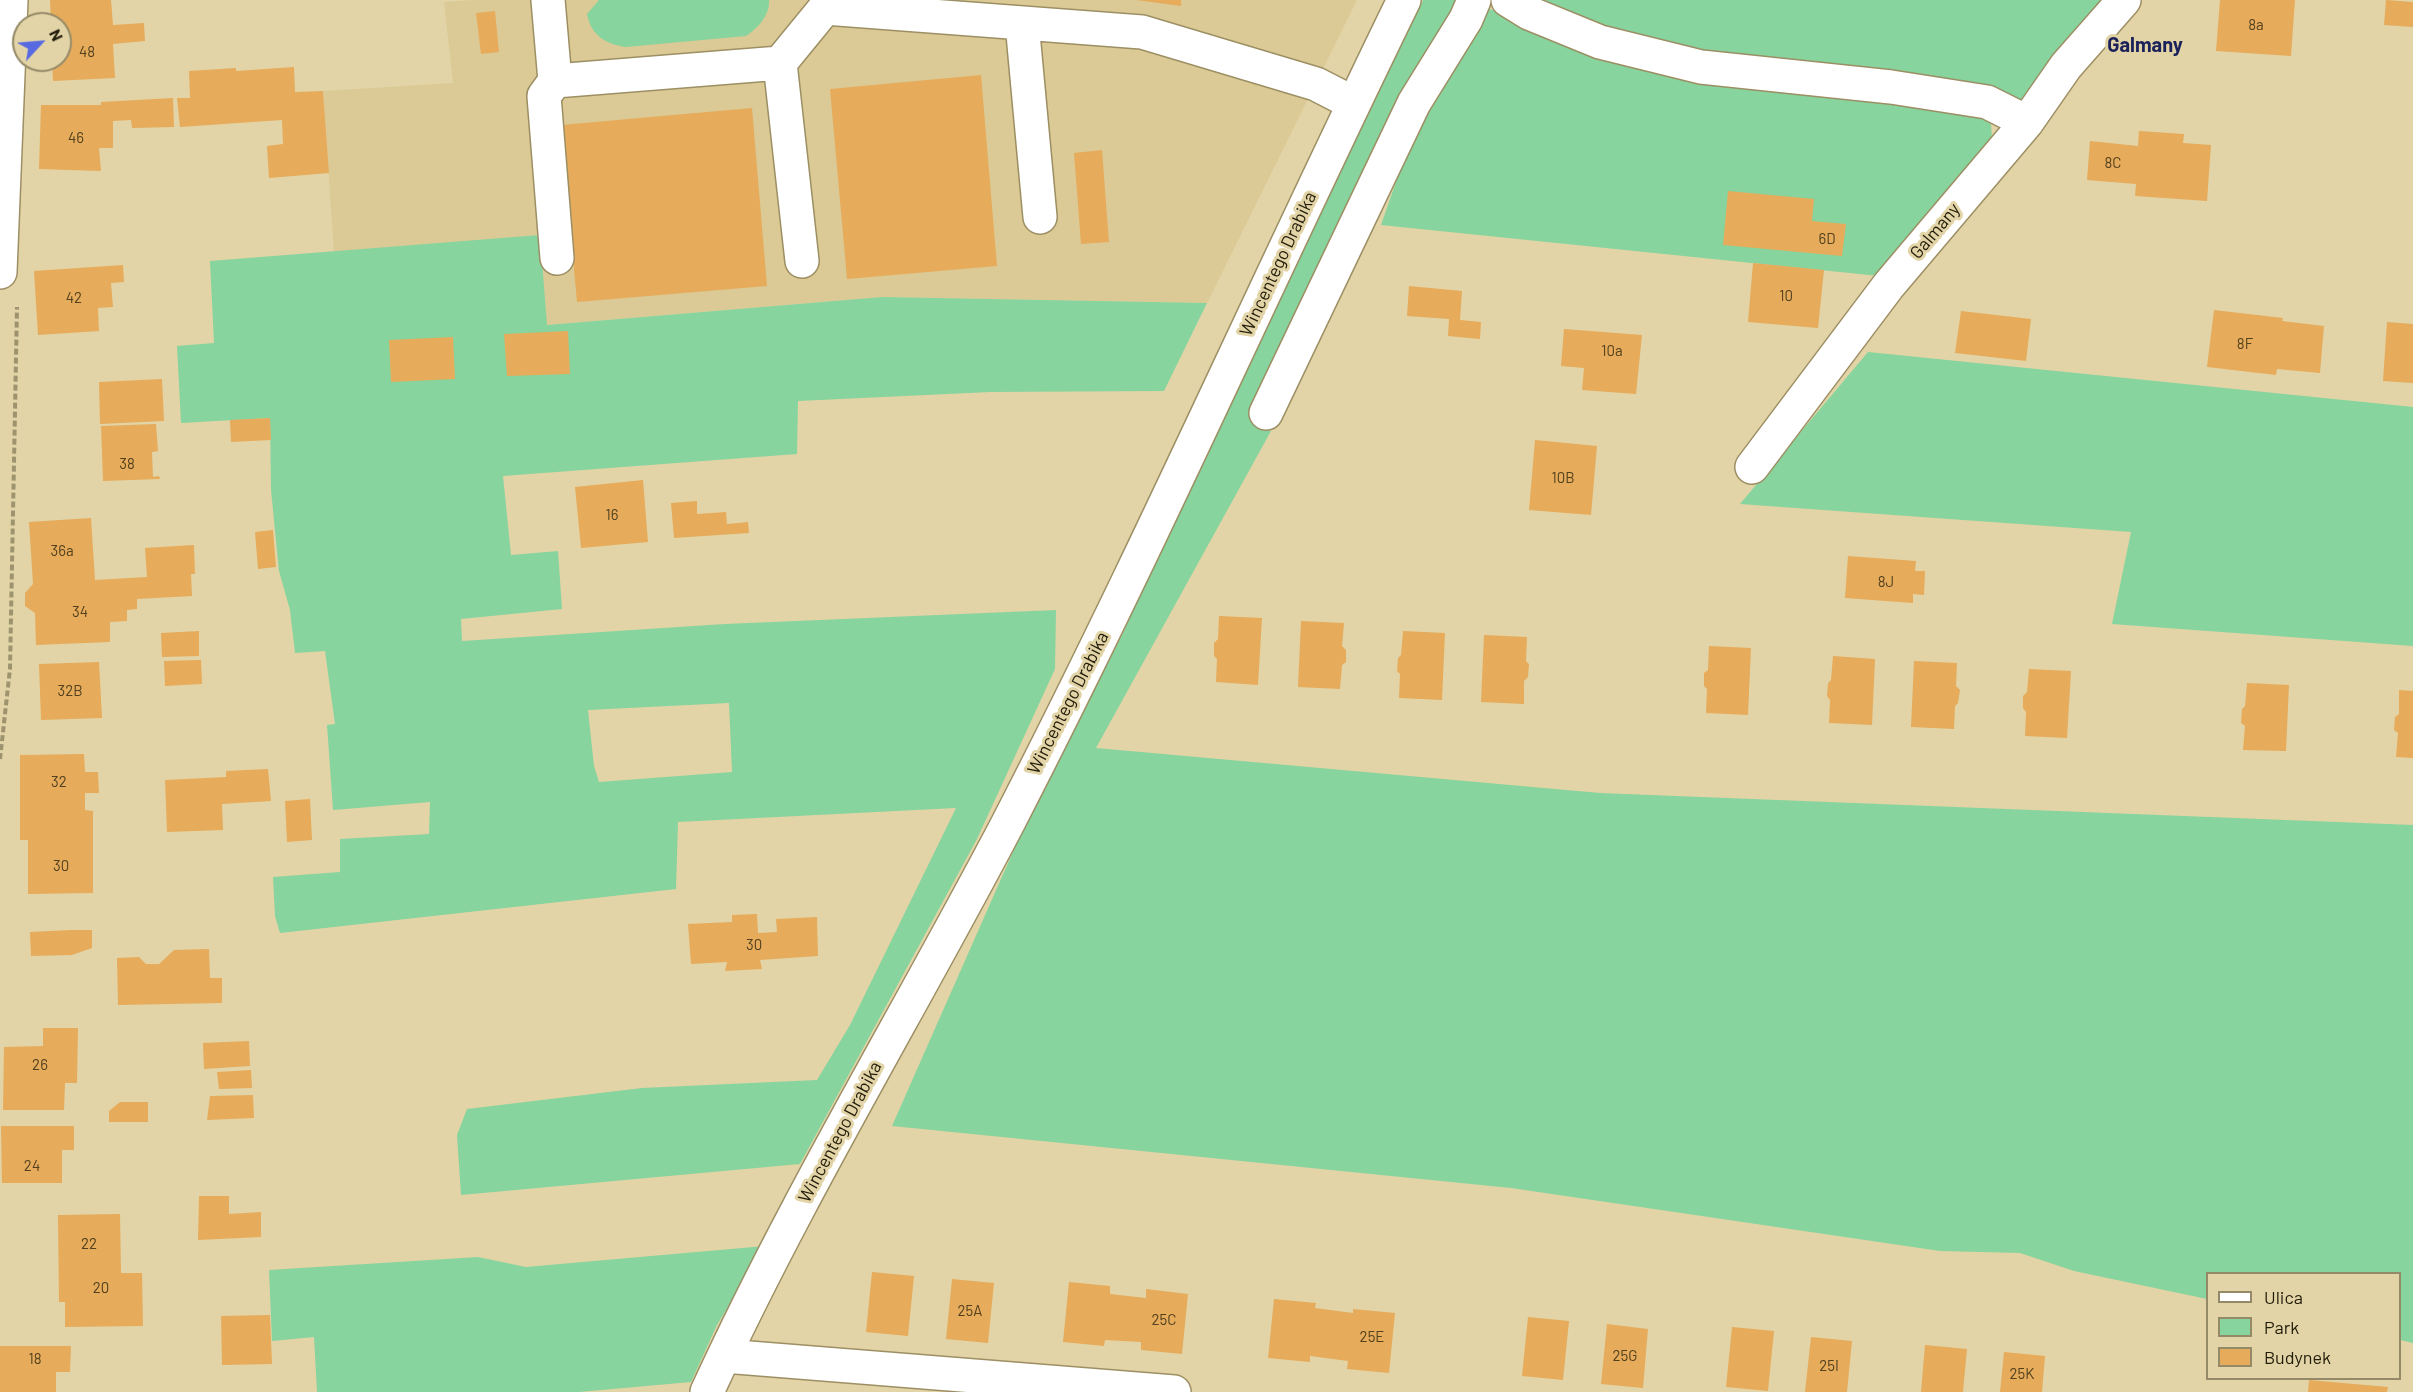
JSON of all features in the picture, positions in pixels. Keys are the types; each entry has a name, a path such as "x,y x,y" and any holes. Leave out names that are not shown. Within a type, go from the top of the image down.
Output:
{"street":[{"path":"8,285 11,0"},
{"path":"548,0 555,81 544,96 557,258"},
{"name":"Wincentego Drabika","path":"707,1392 750,1299 1005,828 1088,665 1353,103 1404,0"},
{"path":"1266,413 1414,103 1466,19 1474,0"},
{"path":"1508,0 1528,13 1600,42 1701,67 1891,87 1987,102 2027,122"},
{"name":"Galmany","path":"1752,467 1889,285 2027,122 2067,66 2124,0"},
{"path":"802,261 780,63 823,3 1022,23 1142,32 1316,84 1353,103"},
{"path":"1022,23 1040,217"},
{"path":"555,81 780,63"},
{"path":"724,1356 1174,1392"}],"path":[{"path":"0,759 10,669 8,285"}],"shaded area":[{"path":"472,0 1357,0 1207,303 882,297 546,325 540,235 334,253 323,91 453,83 444,2"}],"green space":[{"path":"599,0 769,0 769,6 762,21 746,36 626,47 600,38 592,28 587,14"},
{"path":"1423,0 1463,0 1301,315 1250,421 1271,431 1096,748 1600,793 2413,825 2413,1343 2401,1340 2401,1272 2206,1272 2206,1299 2074,1271 2020,1253 1940,1251 1511,1188 892,1126 1016,845 1125,629 1163,535"},
{"path":"1525,0 2108,0 2017,106 1704,59"},
{"path":"1484,8 1981,114 1991,124 1992,139 1879,276 1381,225 1422,107"},
{"path":"540,235 547,325 882,297 1207,303 1164,391 990,392 798,401 797,454 503,476 511,555 558,551 562,609 461,619 462,641 725,624 1056,610 1055,669 977,839 800,1164 461,1195 457,1135 467,1109 642,1088 817,1080 850,1025 956,808 678,822 676,889 280,933 275,916 273,877 340,872 340,839 429,834 430,802 333,810 327,725 335,724 325,651 295,653 290,610 279,571 271,490 270,418 181,423 177,346 214,343 210,261","holes":["729,703 732,772 599,782 594,766 588,710"]},
{"path":"1868,352 2413,407 2413,646 2112,624 2131,532 1740,504"},
{"path":"765,1246 717,1325 691,1382 579,1392 317,1392 314,1337 272,1341 269,1270 478,1257 526,1267"}],"building":[{"path":"50,0 111,0 113,25 144,23 145,41 113,44 115,78 53,81 53,72 72,72 72,12 50,12"},
{"path":"1136,0 1181,0 1181,6"},
{"path":"2220,0 2295,0 2291,56 2216,51"},
{"path":"2386,0 2413,2 2413,27 2384,25"},
{"path":"495,11 499,52 481,54 476,13"},
{"path":"294,67 295,92 323,91 329,173 269,178 267,146 283,144 282,120 180,127 177,98 190,98 189,71"},
{"path":"981,75 997,266 847,279 830,89"},
{"path":"173,98 174,127 132,128 131,120 113,121 113,148 99,148 101,171 39,169 41,105 101,105 101,102"},
{"path":"752,108 767,286 577,302 561,125"},
{"path":"2139,131 2184,134 2183,143 2211,145 2207,201 2135,196 2136,184 2087,180 2090,141 2138,146"},
{"path":"1102,150 1109,242 1081,244 1074,153"},
{"path":"1728,191 1814,199 1812,221 1846,224 1842,256 1723,245"},
{"path":"1753,263 1824,270 1818,328 1748,322"},
{"path":"123,265 124,282 111,283 113,307 98,308 99,331 38,335 34,271"},
{"path":"1409,286 1462,291 1460,320 1481,322 1480,339 1448,336 1449,319 1407,316"},
{"path":"2214,310 2283,318 2282,321 2324,326 2320,373 2277,369 2276,375 2207,367"},
{"path":"1961,311 2031,319 2026,361 1955,353"},
{"path":"2387,322 2413,324 2413,383 2383,381"},
{"path":"1564,329 1642,335 1636,394 1582,390 1584,368 1561,366"},
{"path":"568,331 570,374 507,376 504,334"},
{"path":"453,337 455,379 391,382 389,340"},
{"path":"162,379 164,421 100,424 99,382"},
{"path":"270,418 271,440 231,442 230,420"},
{"path":"156,424 158,451 152,452 153,477 159,476 160,479 103,481 101,426"},
{"path":"1535,440 1597,446 1591,515 1529,510"},
{"path":"643,480 648,542 581,548 575,487"},
{"path":"697,501 697,514 726,512 727,524 748,522 749,533 674,538 671,503"},
{"path":"91,518 95,580 147,577 145,548 194,545 195,574 191,574 192,596 137,599 137,609 127,610 127,621 110,622 110,642 36,645 35,613 25,606 25,593 33,584 29,522"},
{"path":"273,530 276,567 258,569 255,532"},
{"path":"1848,556 1916,561 1915,571 1925,571 1924,595 1913,594 1913,603 1845,598"},
{"path":"1219,616 1262,618 1258,685 1216,682 1217,659 1214,656 1214,643 1218,639"},
{"path":"1301,621 1344,623 1342,646 1346,650 1346,662 1342,665 1340,689 1298,687"},
{"path":"199,631 199,656 162,657 161,633"},
{"path":"1403,631 1445,633 1442,700 1399,698 1400,674 1397,671"},
{"path":"1484,635 1527,637 1526,661 1529,664 1528,677 1524,681 1524,704 1481,702"},
{"path":"1709,646 1751,648 1748,715 1706,713 1707,689 1704,686 1704,673 1708,670"},
{"path":"1833,656 1875,659 1872,725 1829,723 1830,700 1827,696"},
{"path":"201,660 202,684 165,686 164,661"},
{"path":"1914,661 1957,663 1956,686 1960,690 1958,703 1955,706 1954,729 1911,727"},
{"path":"99,662 102,718 41,720 39,664"},
{"path":"2029,669 2071,671 2067,738 2025,736 2026,712 2023,708 2023,696 2027,692"},
{"path":"2247,683 2289,685 2286,751 2243,750 2245,726 2241,723"},
{"path":"2399,690 2413,691 2413,758 2396,757 2398,733 2394,730 2395,717 2399,714"},
{"path":"84,754 85,772 98,772 99,793 85,793 85,810 93,811 93,893 28,894 28,840 20,840 20,755"},
{"path":"268,769 271,801 222,804 223,830 167,832 165,780 226,777 226,771"},
{"path":"310,799 312,840 287,842 285,801"},
{"path":"757,914 758,933 777,932 776,919 817,917 818,956 760,960 762,969 725,971 727,962 691,964 688,924 732,922 732,915"},
{"path":"92,930 92,948 72,955 31,956 30,932"},
{"path":"209,949 210,978 222,978 222,1003 118,1005 117,958 139,957 146,964 159,964 174,950"},
{"path":"43,1028 78,1028 77,1083 65,1083 64,1110 3,1110 4,1047 43,1046"},
{"path":"249,1041 250,1066 204,1069 203,1043"},
{"path":"251,1070 252,1088 219,1089 217,1072"},
{"path":"253,1095 254,1118 207,1120 210,1096"},
{"path":"120,1102 148,1102 148,1122 109,1122 109,1111"},
{"path":"1,1126 74,1126 74,1150 62,1150 62,1183 2,1183"},
{"path":"199,1196 229,1196 229,1214 261,1212 261,1237 198,1240"},
{"path":"120,1214 121,1273 142,1273 143,1326 65,1327 65,1302 59,1302 58,1215"},
{"path":"872,1272 914,1276 908,1336 866,1332"},
{"path":"952,1279 994,1283 988,1343 946,1339"},
{"path":"1069,1282 1110,1286 1110,1294 1146,1298 1146,1289 1188,1294 1182,1354 1141,1350 1141,1342 1105,1340 1104,1346 1063,1342"},
{"path":"1274,1299 1316,1303 1315,1308 1353,1313 1353,1309 1395,1313 1389,1373 1347,1369 1348,1361 1310,1356 1310,1362 1268,1358"},
{"path":"270,1315 272,1364 222,1365 221,1316"},
{"path":"1528,1317 1569,1321 1563,1380 1522,1376"},
{"path":"1607,1324 1648,1329 1643,1388 1601,1384"},
{"path":"1732,1327 1774,1331 1768,1391 1726,1387"},
{"path":"1811,1337 1852,1341 1847,1392 1805,1392"},
{"path":"1925,1345 1967,1349 1963,1392 1921,1392"},
{"path":"0,1346 71,1346 70,1372 56,1372 56,1392 0,1392"},
{"path":"2004,1352 2045,1356 2042,1392 2000,1392"},
{"path":"2309,1380 2388,1387 2387,1392 2308,1392"}],"district":[{"name":"Galmany","path":"2145,45"}]}
